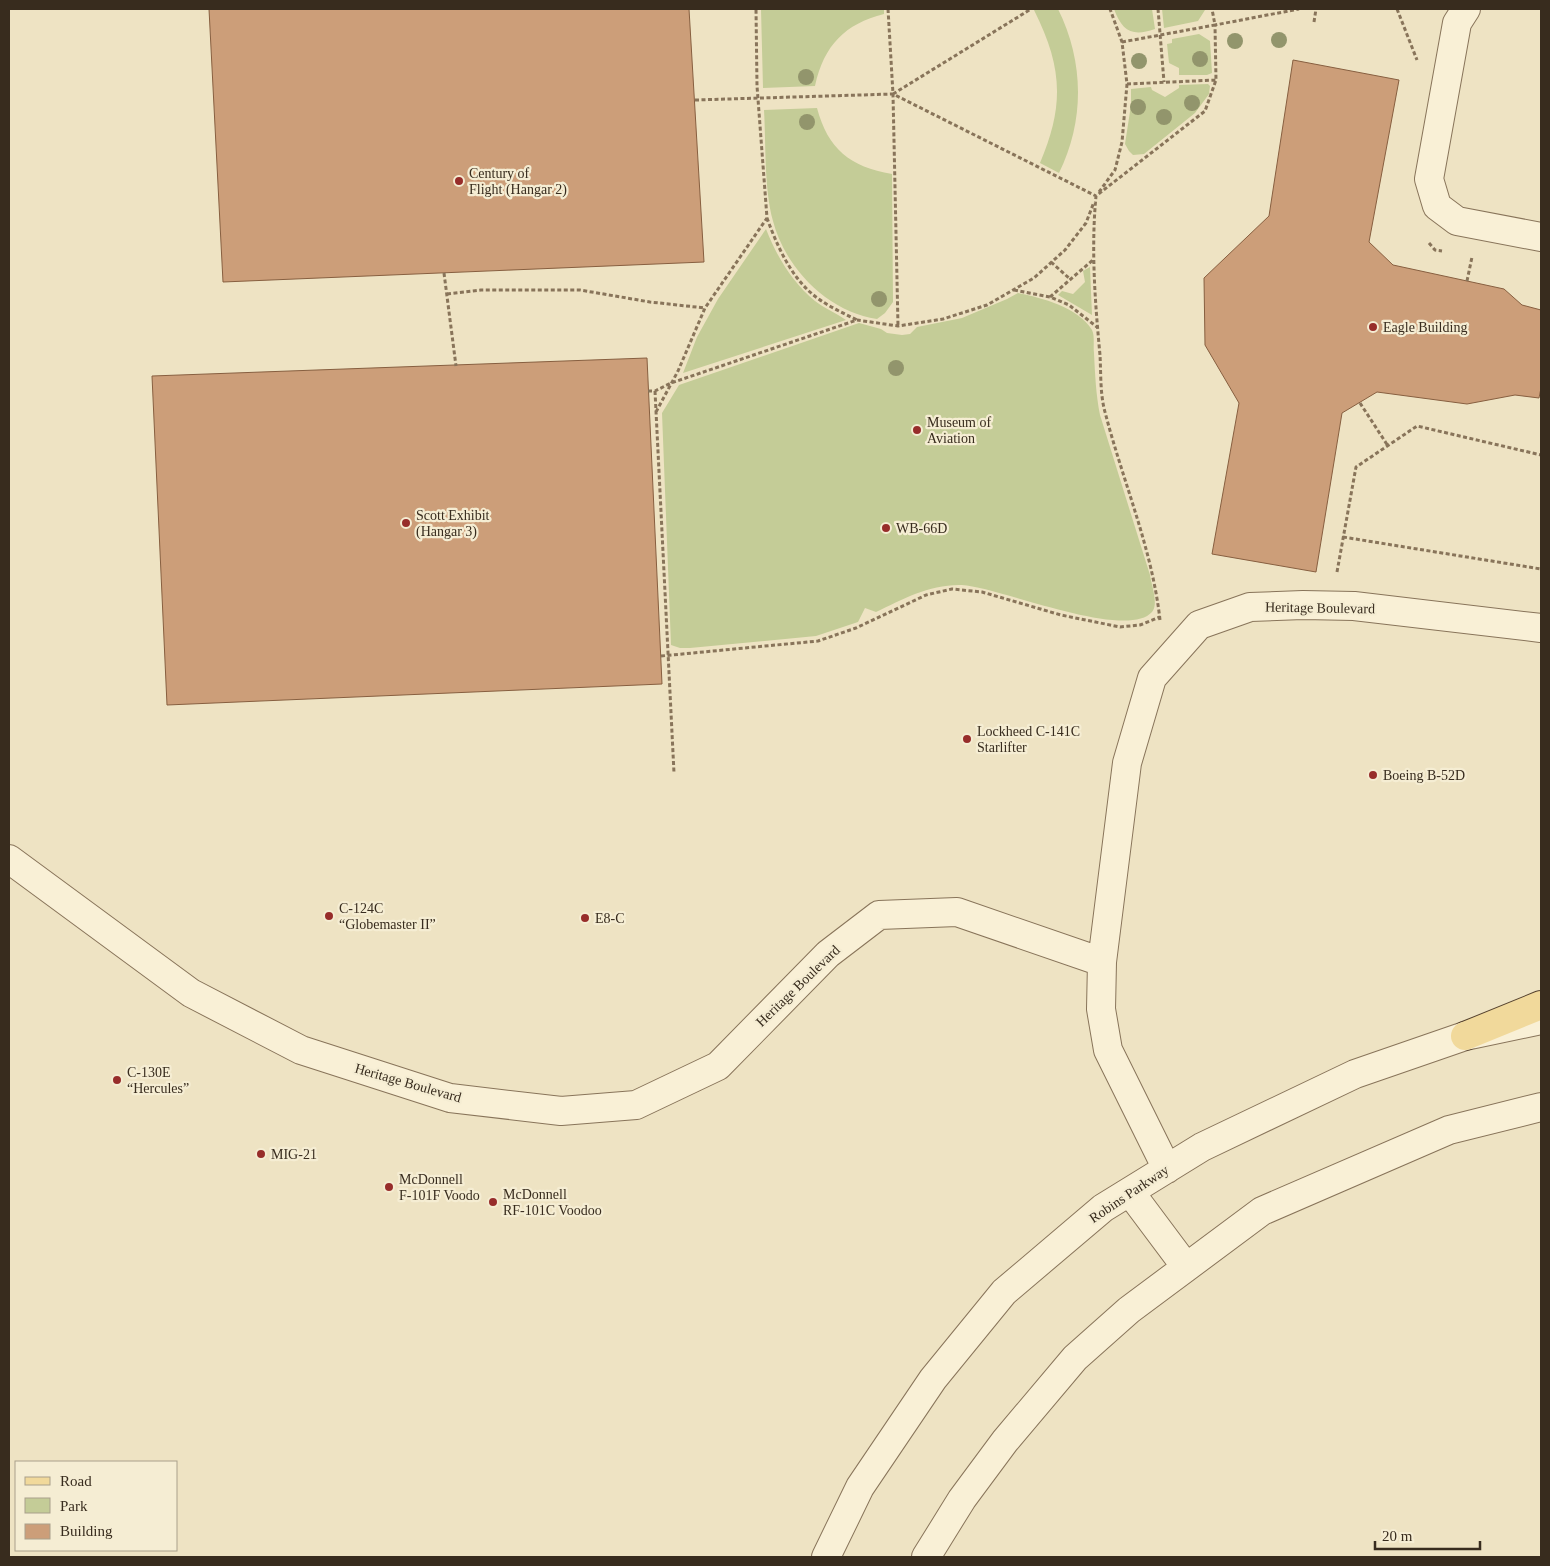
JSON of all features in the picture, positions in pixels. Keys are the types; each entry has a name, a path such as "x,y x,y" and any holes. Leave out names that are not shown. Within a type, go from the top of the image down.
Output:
{"main road":[{"path":"1465,1036 1541,1006"}],"street":[{"path":"1466,9 1456,23 1430,179 1437,206 1456,221 1541,236"},
{"name":"Heritage Boulevard","path":"9,859 191,993 301,1050 450,1098 561,1111 636,1105 718,1066 828,954 879,915 957,912 1102,962 1127,763 1152,678 1199,624 1250,607 1303,605 1354,606 1541,628"},
{"path":"1102,962 1101,1009 1108,1050 1167,1169"},
{"name":"Robins Parkway","path":"826,1557 860,1487 933,1379 1004,1292 1103,1208 1202,1147 1355,1074 1465,1036 1541,1020"},
{"path":"926,1557 962,1499 1005,1441 1075,1358 1129,1310 1262,1211 1449,1130 1541,1107"},
{"path":"1130,1192 1186,1267"}],"path":[{"path":"756,9 758,98 766,218 776,245 809,292 835,309 857,320 898,326 943,319 987,305 1034,278 1065,250 1086,223 1096,196 1115,170 1122,142 1127,84 1122,42 1110,9"},
{"path":"888,9 893,94 898,326"},
{"path":"893,94 1030,9"},
{"path":"1158,9 1164,82"},
{"path":"1161,624 1158,598 1146,546 1104,410 1092,233 1096,196 1205,111 1216,80 1215,25 1212,9"},
{"path":"1122,42 1299,9"},
{"path":"1314,22 1316,9"},
{"path":"1397,9 1420,66"},
{"path":"1127,84 1216,80"},
{"path":"695,100 893,94 1096,196"},
{"path":"656,412 705,308 766,218"},
{"path":"1467,281 1472,256"},
{"path":"1050,297 1094,258"},
{"path":"1051,262 1070,278"},
{"path":"444,273 456,366"},
{"path":"447,294 481,290 580,290 650,302 705,308"},
{"path":"1014,290 1050,297 1069,305 1097,328"},
{"path":"648,391 655,391 671,383 857,320"},
{"path":"655,391 674,773"},
{"path":"1360,403 1388,446"},
{"path":"1337,572 1356,467 1417,426 1541,455"},
{"path":"1344,537 1541,569"},
{"path":"661,656 818,641 856,628 926,595 952,589 982,592 1062,615 1120,627 1140,625 1160,617"}],"green space":[{"path":"761,9 884,9 884,14 858,24 838,38 824,59 815,86 763,88"},
{"path":"1058,9 1067,29 1077,70 1077,112 1067,153 1059,173 1040,163 1054,122 1057,85 1055,67 1043,30 1034,10"},
{"path":"1114,9 1152,9 1155,29 1140,32 1129,30 1121,23"},
{"path":"1162,9 1205,10 1198,21 1164,28"},
{"path":"1199,34 1210,41 1212,73 1207,75 1179,75 1179,68 1169,63 1167,44 1172,43 1172,39"},
{"path":"1208,84 1210,86 1209,94 1195,113 1144,154 1133,155 1129,151 1125,144 1131,105 1131,89 1151,87 1152,90 1165,97 1179,88 1179,85"},
{"path":"817,108 827,135 843,154 864,166 892,174 893,302 885,313 877,319 859,315 842,307 811,285 787,255 773,221 767,180 764,110"},
{"path":"766,229 780,259 799,286 815,301 846,320 683,373 697,337 718,299"},
{"path":"1090,267 1092,315 1058,295 1062,291 1073,294 1085,282 1083,271"},
{"path":"1018,293 1048,301 1069,310 1086,322 1093,332 1100,415 1150,575 1155,599 1152,612 1138,619 1117,620 1090,617 980,588 950,585 917,593 876,612 865,608 858,622 816,636 690,648 680,648 671,645 662,413 679,385 859,323 881,329 887,333 910,334 917,327 962,318"}],"building":[{"name":"Century of Flight (Hangar 2)","path":"209,9 689,9 704,262 223,282"},
{"name":"Eagle Building","path":"1293,60 1399,80 1369,242 1393,265 1504,289 1522,305 1541,310 1541,388 1539,398 1515,395 1467,404 1377,392 1342,413 1316,572 1212,554 1239,403 1205,345 1204,278 1269,216"},
{"name":"Scott Exhibit (Hangar 3)","path":"647,358 662,684 167,705 152,376"}],"place":[{"name":"Century of Flight (Hangar 2)","path":"459,181"},
{"name":"Eagle Building","path":"1373,327"},
{"name":"Museum of Aviation","path":"917,430"},
{"name":"Scott Exhibit (Hangar 3)","path":"406,523"},
{"name":"WB-66D","path":"886,528"},
{"name":"Lockheed C-141C Starlifter","path":"967,739"},
{"name":"Boeing B-52D","path":"1373,775"},
{"name":"C-124C “Globemaster II”","path":"329,916"},
{"name":"E8-C","path":"585,918"},
{"name":"C-130E “Hercules”","path":"117,1080"},
{"name":"MIG-21","path":"261,1154"},
{"name":"McDonnell F-101F Voodo","path":"389,1187"},
{"name":"McDonnell RF-101C Voodoo","path":"493,1202"}]}
